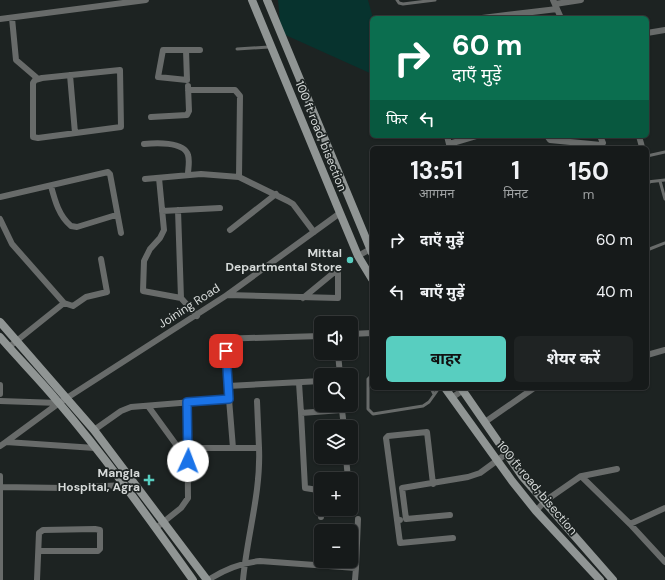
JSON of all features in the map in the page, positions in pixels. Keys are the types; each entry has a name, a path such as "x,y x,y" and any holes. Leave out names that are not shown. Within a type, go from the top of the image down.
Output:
{"street":[{"path":"0,19 146,0"},
{"name":"100 ft road, bisection","path":"252,0 358,256 370,276"},
{"name":"100 ft road, bisection","path":"267,0 370,248"},
{"path":"492,16 581,0"},
{"path":"555,4 560,16"},
{"path":"12,18 16,60 37,78"},
{"path":"649,34 665,30"},
{"path":"187,80 160,79 158,75 163,50 200,50"},
{"path":"152,117 187,115 189,111 186,50"},
{"path":"119,70 122,72 122,126 38,138 33,136 33,83 37,78 119,70"},
{"path":"70,74 75,133"},
{"path":"188,90 234,90 238,92 240,96 239,177"},
{"path":"449,146 471,138"},
{"path":"548,138 550,140 603,146"},
{"path":"311,144 326,139"},
{"path":"144,144 165,143 184,150 188,156 188,174"},
{"path":"0,197 108,172 110,174 116,215 121,233"},
{"path":"145,179 188,174 239,177 276,194 293,204 314,232"},
{"path":"159,178 163,234 150,249 144,261 142,289 146,293 182,298"},
{"path":"329,188 343,182"},
{"path":"51,186 56,203 64,219 71,226 77,227 116,215"},
{"path":"230,230 276,194"},
{"path":"162,211 220,208"},
{"path":"178,210 182,298 197,316"},
{"name":"Joining Road","path":"3,444 59,403 197,316 340,213"},
{"path":"0,219 12,244 64,303 73,306 86,297 106,292 102,259"},
{"path":"358,256 370,250"},
{"path":"227,295 303,298 338,297 338,271 337,270 303,298"},
{"path":"8,347 64,303"},
{"path":"0,322 94,430 208,580 231,566 245,562 277,561 314,564"},
{"path":"358,334 370,334"},
{"path":"216,339 314,336"},
{"path":"0,337 59,403 95,448 125,486 193,580"},
{"path":"226,339 228,386 234,448"},
{"path":"649,354 665,350"},
{"path":"228,386 314,382"},
{"path":"298,383 306,488 314,489"},
{"path":"0,385 0,394"},
{"name":"100 ft road, bisection","path":"448,390 497,461 536,511 600,580"},
{"path":"453,397 462,390"},
{"name":"100 ft road, bisection","path":"464,390 522,476 613,580"},
{"path":"485,422 531,390"},
{"path":"94,430 126,409 137,406 229,399"},
{"path":"0,401 59,403"},
{"path":"243,580 259,474 256,401"},
{"path":"156,528 180,508 188,498 187,402"},
{"path":"148,406 188,461"},
{"path":"301,413 314,411"},
{"path":"432,484 427,432 388,436 386,438 400,543 454,538"},
{"path":"3,444 95,448"},
{"path":"188,448 259,448"},
{"path":"406,519 402,488 432,484 480,473 506,454"},
{"path":"536,511 545,501 582,476 617,469"},
{"path":"0,476 0,580"},
{"path":"582,476 630,524 665,562"},
{"path":"0,487 64,488 125,486 133,482"},
{"path":"630,524 665,508"},
{"path":"397,520 450,515"},
{"path":"358,520 358,524"},
{"path":"37,580 39,533 43,530 100,530 100,549 98,551 39,552"},
{"path":"355,580 356,568"}],"lane":[{"path":"397,0 399,3 403,4 435,0"},
{"path":"237,49 271,47"},
{"path":"649,156 665,152"},
{"path":"649,182 665,180"},
{"path":"660,181 665,199"},
{"path":"649,249 665,243"},
{"path":"370,377 368,379 368,409 373,414 423,406 429,402 437,390"},
{"path":"431,390 434,394"}],"green space":[{"path":"278,0 368,0 372,16 370,16 370,73 281,33"}],"place":[{"name":"Mittal Departmental Store","path":"350,260"},
{"name":"Mangla Hospital, Agra","path":"149,480"}],"route":[{"path":"188,461 187,402 229,399 226,351"}]}
